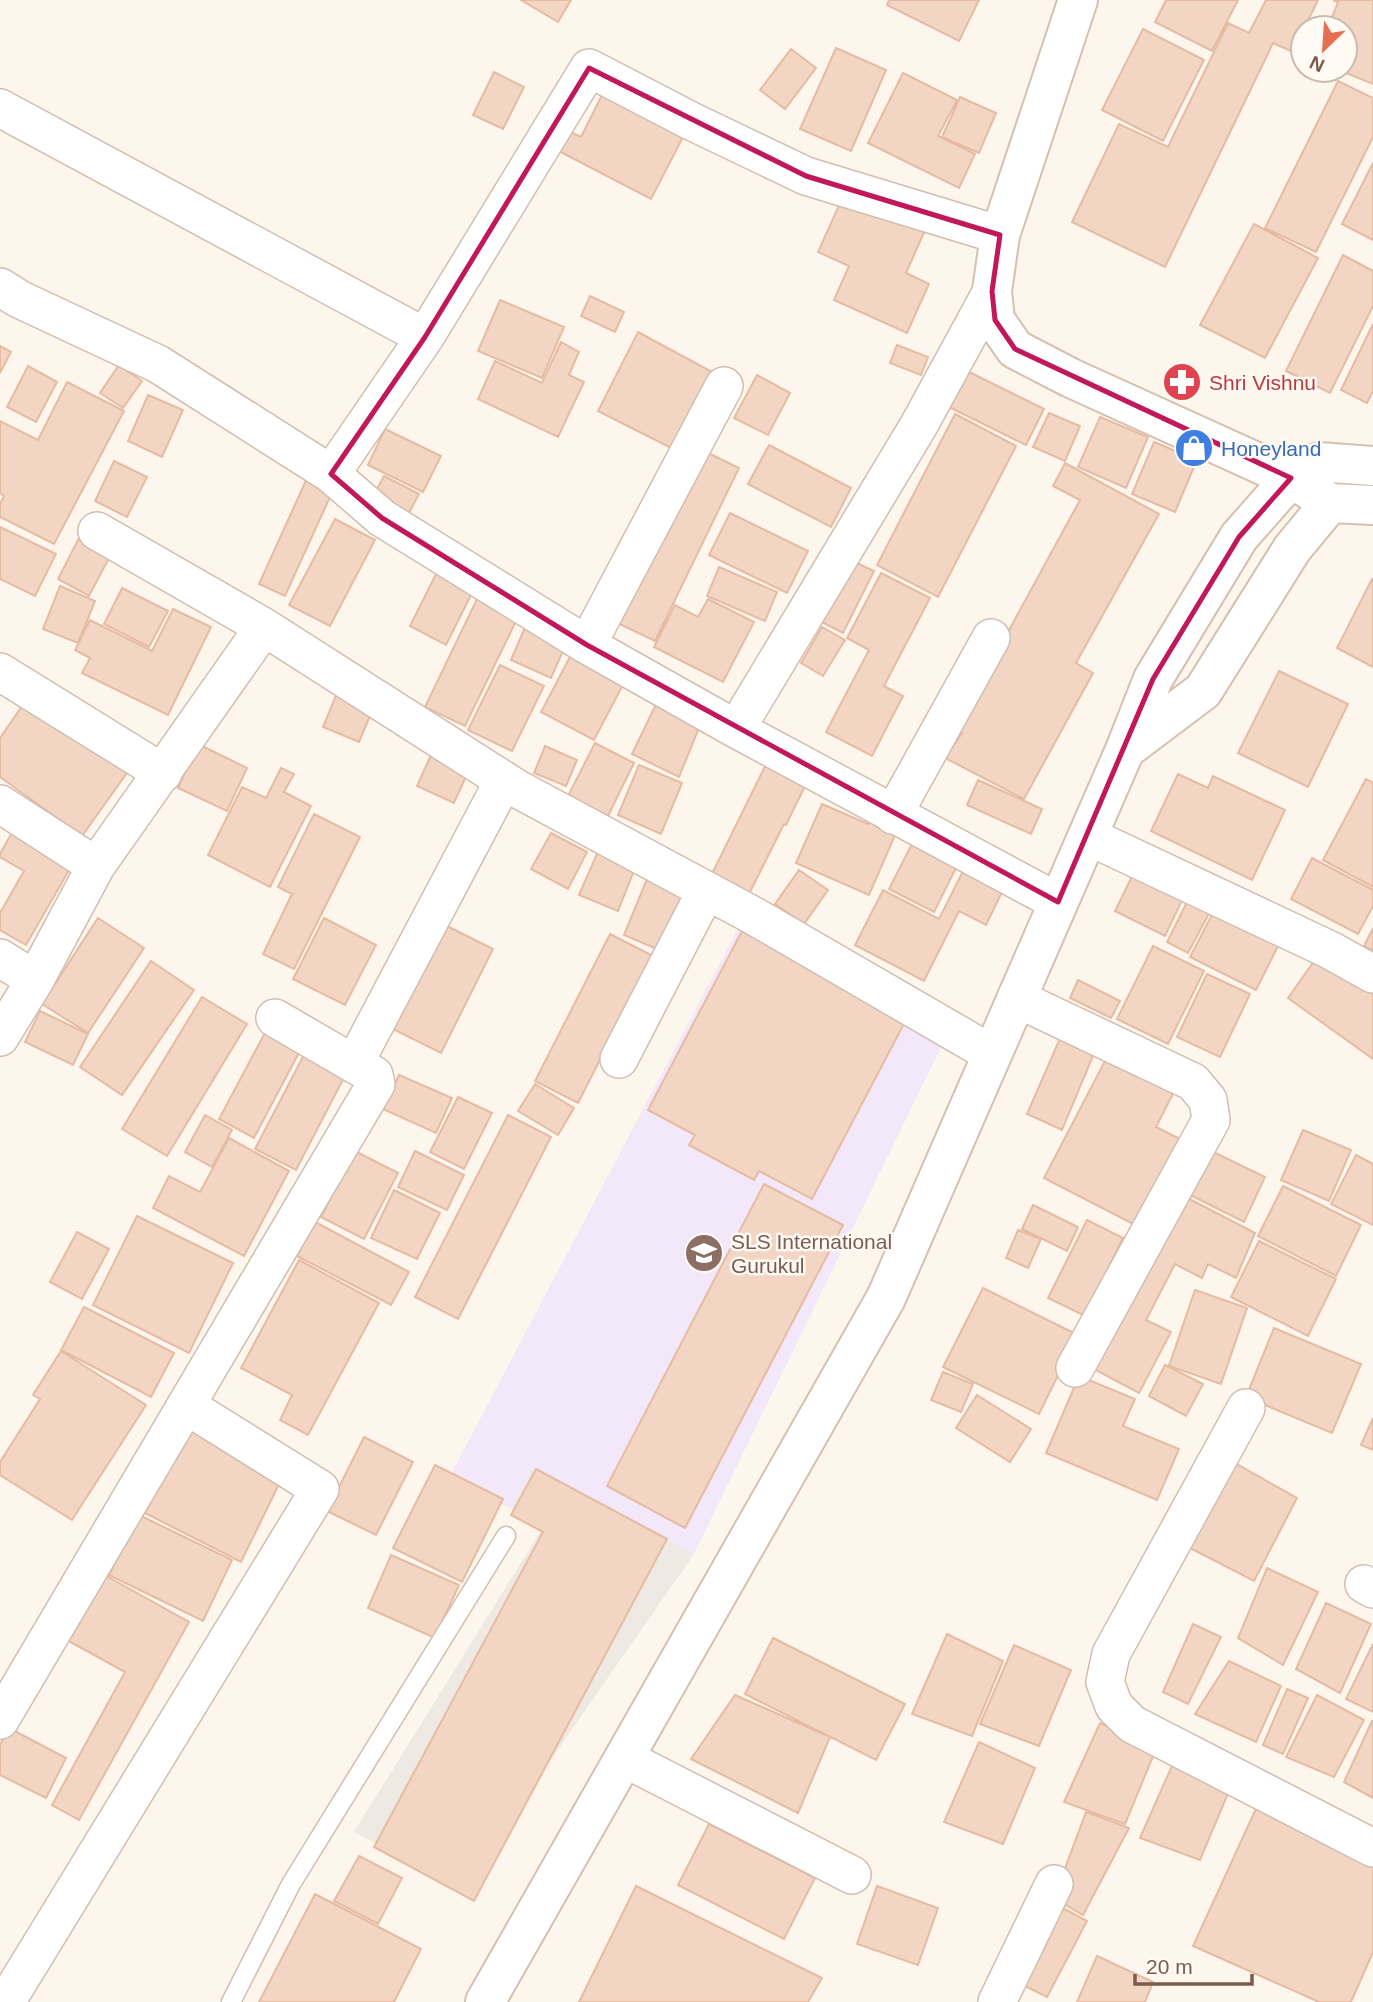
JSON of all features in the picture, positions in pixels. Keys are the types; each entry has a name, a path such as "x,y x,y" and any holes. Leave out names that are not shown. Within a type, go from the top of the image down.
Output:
{"main road":[{"path":"1078,0 1000,235 992,291 995,320 1015,349 1071,378 1291,478 1331,503 1373,505"},
{"path":"485,2002 886,1298 1125,750 1153,679 1239,537 1291,478 1319,462 1373,466"},
{"path":"1125,750 1203,691 1292,549 1331,503"}],"street":[{"path":"331,474 425,337 589,68 806,176 1000,235"},
{"path":"0,108 425,337"},
{"path":"0,288 158,364 331,474 383,518 587,645 893,815 1058,902"},
{"path":"736,729 919,425 992,291"},
{"path":"587,645 724,386"},
{"path":"97,531 264,627 504,780 706,891 992,1054"},
{"path":"0,1037 35,980 96,866 264,627"},
{"path":"893,815 991,638"},
{"path":"0,672 163,773"},
{"path":"354,1064 504,780"},
{"path":"0,804 96,866"},
{"path":"1087,836 1330,950 1373,974"},
{"path":"619,1059 706,891"},
{"path":"0,958 35,980"},
{"path":"1016,998 1193,1082 1208,1100 1211,1120 1075,1368"},
{"path":"0,1720 376,1084 374,1075 275,1018"},
{"path":"6,2002 320,1489 187,1406"},
{"path":"1246,1408 1111,1654 1105,1682 1114,1706 1132,1724 1373,1847"},
{"path":"624,1758 852,1875"},
{"path":"997,2002 1055,1884"}],"lane":[{"path":"231,2002 291,1884 506,1536"}],"highlighted area":[{"path":"589,68 806,176 1000,235 992,291 995,320 1015,349 1291,478 1239,537 1153,679 1058,902 587,645 382,518 331,474 425,337"}],"shaded area":[{"name":"SLS International Gurukul","path":"741,923 945,1039 694,1554 534,1467 511,1509 449,1478"},
{"path":"534,1467 694,1554 463,1886 354,1832 545,1524 511,1509"}],"building":[{"path":"521,0 571,0 558,22"},
{"path":"889,0 979,0 959,41 887,5"},
{"path":"1166,0 1238,0 1212,51 1155,22"},
{"path":"1266,0 1318,0 1311,14 1289,14 1289,50 1273,43 1165,267 1072,222 1119,124 1168,147 1228,23 1249,33"},
{"path":"1333,0 1373,0 1373,84 1359,78 1359,14 1333,14 1338,2"},
{"path":"1143,29 1204,60 1163,141 1102,110"},
{"path":"836,48 886,70 851,151 800,129"},
{"path":"791,49 816,68 785,109 760,90"},
{"path":"494,72 524,87 503,129 473,115"},
{"path":"903,73 957,100 938,136 975,154 959,188 868,143"},
{"path":"1337,84 1344,84 1373,98 1373,137 1316,252 1265,228"},
{"path":"602,95 683,137 651,199 553,148 564,129 581,137"},
{"path":"960,97 996,113 979,153 942,137"},
{"path":"1373,163 1373,240 1342,224"},
{"path":"845,192 926,228 906,273 929,284 907,333 834,300 849,266 818,252"},
{"path":"1254,224 1318,258 1265,358 1200,325"},
{"path":"1343,255 1373,271 1373,306 1330,393 1286,371"},
{"path":"590,296 624,312 615,332 581,316"},
{"path":"500,300 564,327 542,378 478,351"},
{"path":"1373,324 1373,391 1367,403 1341,390"},
{"path":"638,332 712,372 671,448 598,411"},
{"path":"561,342 579,352 569,375 584,382 558,437 478,399 495,361 542,383"},
{"path":"897,345 928,357 921,375 890,363"},
{"path":"0,346 11,352 0,373"},
{"path":"119,365 142,381 123,408 100,393"},
{"path":"28,366 57,382 36,422 7,407"},
{"path":"967,371 1044,409 1026,445 949,407"},
{"path":"757,375 790,393 768,435 734,418"},
{"path":"67,382 124,411 54,544 0,517 0,504 4,496 0,493 0,421 38,440"},
{"path":"148,395 183,410 162,457 128,441"},
{"path":"1049,413 1080,426 1065,461 1033,447"},
{"path":"955,414 1016,446 938,597 877,565"},
{"path":"1100,417 1148,437 1126,488 1078,467"},
{"path":"385,429 441,456 423,492 368,465"},
{"path":"1154,442 1197,460 1175,512 1132,494"},
{"path":"769,445 851,488 831,527 748,484"},
{"path":"698,448 739,468 655,641 613,621"},
{"path":"114,461 147,477 127,517 95,501"},
{"path":"1065,463 1159,514 1076,663 1093,673 1024,799 945,758 962,733 955,729 1080,500 1053,486"},
{"path":"308,476 334,488 285,596 259,584"},
{"path":"384,476 419,494 409,513 374,494"},
{"path":"730,513 808,551 787,593 709,555"},
{"path":"335,519 375,540 330,626 289,605"},
{"path":"0,527 56,554 35,596 0,579"},
{"path":"84,528 116,545 89,596 58,579"},
{"path":"844,557 874,571 843,633 814,618"},
{"path":"719,567 777,592 765,621 707,596"},
{"path":"438,570 474,589 446,645 410,626"},
{"path":"881,573 930,598 884,686 903,696 872,756 826,732 869,650 847,638"},
{"path":"1373,580 1373,667 1337,648"},
{"path":"60,586 95,601 78,643 43,629"},
{"path":"122,588 168,611 149,647 104,624"},
{"path":"477,599 517,619 465,726 425,707"},
{"path":"708,599 754,622 723,682 654,647 675,605 698,617"},
{"path":"173,609 211,627 168,715 82,673 90,658 75,650 90,620 152,651"},
{"path":"529,618 570,635 551,678 511,660"},
{"path":"822,627 845,640 823,676 801,663"},
{"path":"572,653 625,681 594,740 541,712"},
{"path":"500,665 544,686 512,751 468,730"},
{"path":"1279,671 1348,704 1308,787 1238,753"},
{"path":"337,693 373,709 359,742 323,727"},
{"path":"661,694 703,718 679,777 632,754"},
{"path":"27,699 129,770 82,836 0,777 0,738"},
{"path":"595,743 634,763 608,816 568,796"},
{"path":"198,744 247,768 227,811 178,788"},
{"path":"545,746 577,760 566,786 534,773"},
{"path":"431,755 468,772 454,803 417,786"},
{"path":"769,758 809,778 745,902 707,884"},
{"path":"639,765 682,783 661,834 618,815"},
{"path":"281,768 294,774 284,792 311,806 270,887 208,855 242,787 266,798"},
{"path":"1178,774 1208,788 1213,776 1285,810 1252,880 1151,831"},
{"path":"1366,779 1373,783 1373,887 1323,860"},
{"path":"978,780 1042,809 1031,834 967,805"},
{"path":"822,804 868,824 872,814 899,826 869,895 796,863"},
{"path":"314,814 360,837 294,969 263,954 292,894 278,887"},
{"path":"15,827 75,860 26,945 0,930 0,913 24,871 0,857"},
{"path":"918,832 963,854 934,912 889,889"},
{"path":"551,833 587,852 568,889 531,869"},
{"path":"600,847 637,863 618,911 579,895"},
{"path":"1312,858 1373,890 1373,906 1358,934 1291,899"},
{"path":"968,861 1007,882 986,925 959,911 924,981 855,945 883,890 939,919"},
{"path":"799,870 828,890 804,924 775,904"},
{"path":"1135,870 1185,894 1165,936 1115,911"},
{"path":"649,874 685,889 659,950 624,935"},
{"path":"1190,896 1212,908 1188,953 1167,942"},
{"path":"1215,909 1280,942 1256,990 1190,957"},
{"path":"98,918 144,948 88,1033 42,1004"},
{"path":"324,918 376,945 345,1005 293,979"},
{"path":"437,921 493,949 441,1053 385,1025"},
{"path":"1373,928 1373,950 1364,946"},
{"path":"742,931 907,1018 812,1199 759,1171 754,1180 689,1145 695,1135 648,1110"},
{"path":"610,934 653,956 578,1103 535,1081"},
{"path":"1153,946 1204,971 1168,1044 1117,1019"},
{"path":"1322,950 1373,986 1373,1059 1288,998"},
{"path":"151,961 194,990 122,1095 80,1067"},
{"path":"1207,974 1250,994 1220,1057 1177,1037"},
{"path":"1078,980 1120,1001 1111,1018 1070,998"},
{"path":"202,997 247,1024 167,1156 122,1129"},
{"path":"40,1011 88,1034 73,1065 25,1042"},
{"path":"267,1029 302,1047 254,1138 219,1119"},
{"path":"1061,1036 1095,1051 1062,1130 1027,1114"},
{"path":"307,1049 348,1070 296,1170 255,1149"},
{"path":"1107,1057 1174,1092 1156,1127 1182,1140 1137,1226 1044,1178"},
{"path":"399,1075 452,1098 436,1133 383,1109"},
{"path":"535,1084 574,1108 558,1135 518,1111"},
{"path":"458,1097 492,1113 464,1169 430,1152"},
{"path":"205,1115 232,1130 212,1167 185,1152"},
{"path":"508,1115 551,1137 458,1319 415,1297"},
{"path":"1303,1130 1351,1150 1329,1201 1281,1180"},
{"path":"229,1138 289,1171 244,1256 153,1208 169,1176 200,1192"},
{"path":"1207,1149 1265,1177 1244,1222 1186,1193"},
{"path":"355,1151 398,1173 364,1239 321,1217"},
{"path":"415,1151 464,1175 447,1210 398,1187"},
{"path":"1356,1155 1373,1164 1373,1225 1331,1204"},
{"path":"764,1184 843,1225 685,1528 607,1486"},
{"path":"1283,1186 1361,1225 1336,1276 1258,1236"},
{"path":"394,1190 440,1213 417,1259 371,1238"},
{"path":"1178,1193 1255,1233 1236,1278 1208,1264 1202,1278 1175,1264 1146,1320 1171,1332 1139,1393 1090,1367"},
{"path":"1033,1205 1078,1227 1067,1251 1022,1229"},
{"path":"137,1216 233,1263 189,1353 93,1305"},
{"path":"1087,1220 1123,1238 1085,1316 1048,1298"},
{"path":"315,1222 409,1272 391,1305 297,1256"},
{"path":"1018,1230 1041,1239 1028,1268 1006,1258"},
{"path":"77,1232 109,1249 82,1299 50,1282"},
{"path":"1259,1241 1336,1279 1308,1336 1231,1297"},
{"path":"299,1260 379,1303 308,1435 280,1420 292,1395 241,1368"},
{"path":"983,1288 1078,1335 1039,1414 943,1367"},
{"path":"1195,1290 1247,1308 1221,1384 1169,1366"},
{"path":"84,1307 174,1353 151,1397 61,1350"},
{"path":"1274,1328 1361,1364 1332,1433 1246,1397"},
{"path":"61,1351 146,1405 72,1520 0,1475 0,1462 40,1399 33,1395"},
{"path":"1165,1365 1203,1384 1186,1416 1149,1396"},
{"path":"943,1372 973,1384 961,1412 931,1400"},
{"path":"1079,1376 1135,1399 1123,1426 1179,1449 1157,1500 1046,1453"},
{"path":"977,1395 1031,1429 1010,1462 956,1428"},
{"path":"1373,1418 1373,1450 1361,1445"},
{"path":"191,1423 284,1474 241,1562 145,1513"},
{"path":"364,1437 413,1462 376,1535 327,1511"},
{"path":"1233,1462 1297,1498 1254,1581 1188,1547"},
{"path":"435,1465 503,1499 462,1582 393,1548"},
{"path":"536,1469 667,1539 474,1901 374,1847 543,1532 511,1515"},
{"path":"139,1515 232,1560 203,1621 109,1575"},
{"path":"391,1555 459,1585 435,1638 368,1608"},
{"path":"1267,1568 1318,1592 1283,1665 1238,1638"},
{"path":"101,1573 189,1622 79,1820 52,1805 125,1672 65,1639"},
{"path":"1326,1603 1371,1624 1340,1693 1296,1669"},
{"path":"1193,1624 1221,1637 1188,1704 1163,1692"},
{"path":"947,1634 1003,1661 972,1736 912,1714"},
{"path":"773,1638 905,1704 876,1760 745,1694"},
{"path":"1373,1644 1373,1712 1346,1699"},
{"path":"1014,1645 1071,1670 1039,1746 980,1724"},
{"path":"1229,1661 1281,1686 1256,1742 1195,1714"},
{"path":"1287,1689 1308,1698 1283,1754 1263,1745"},
{"path":"735,1695 830,1737 798,1813 691,1759"},
{"path":"1317,1695 1364,1720 1334,1777 1286,1757"},
{"path":"1373,1721 1373,1798 1344,1782"},
{"path":"1100,1723 1156,1749 1125,1824 1064,1802"},
{"path":"9,1728 66,1758 46,1798 0,1775 0,1745"},
{"path":"979,1742 1035,1768 1003,1844 944,1822"},
{"path":"1175,1759 1232,1784 1200,1860 1140,1838"},
{"path":"1259,1802 1373,1856 1373,1952 1351,2002 1319,2002 1193,1946"},
{"path":"1086,1812 1129,1828 1083,1915 1054,1898"},
{"path":"709,1824 815,1878 784,1939 678,1885"},
{"path":"359,1856 402,1878 378,1924 334,1901"},
{"path":"636,1886 822,1978 808,2002 579,2002"},
{"path":"877,1886 938,1908 918,1965 857,1944"},
{"path":"315,1894 421,1949 394,2002 259,2002"},
{"path":"1061,1907 1087,1921 1047,1997 1021,1984"},
{"path":"1097,1956 1153,1982 1145,2002 1077,2002"}],"place":[{"name":"Shri Vishnu","path":"1182,382"},
{"name":"Honeyland","path":"1194,448"},
{"name":"SLS International Gurukul","path":"704,1253"}]}
